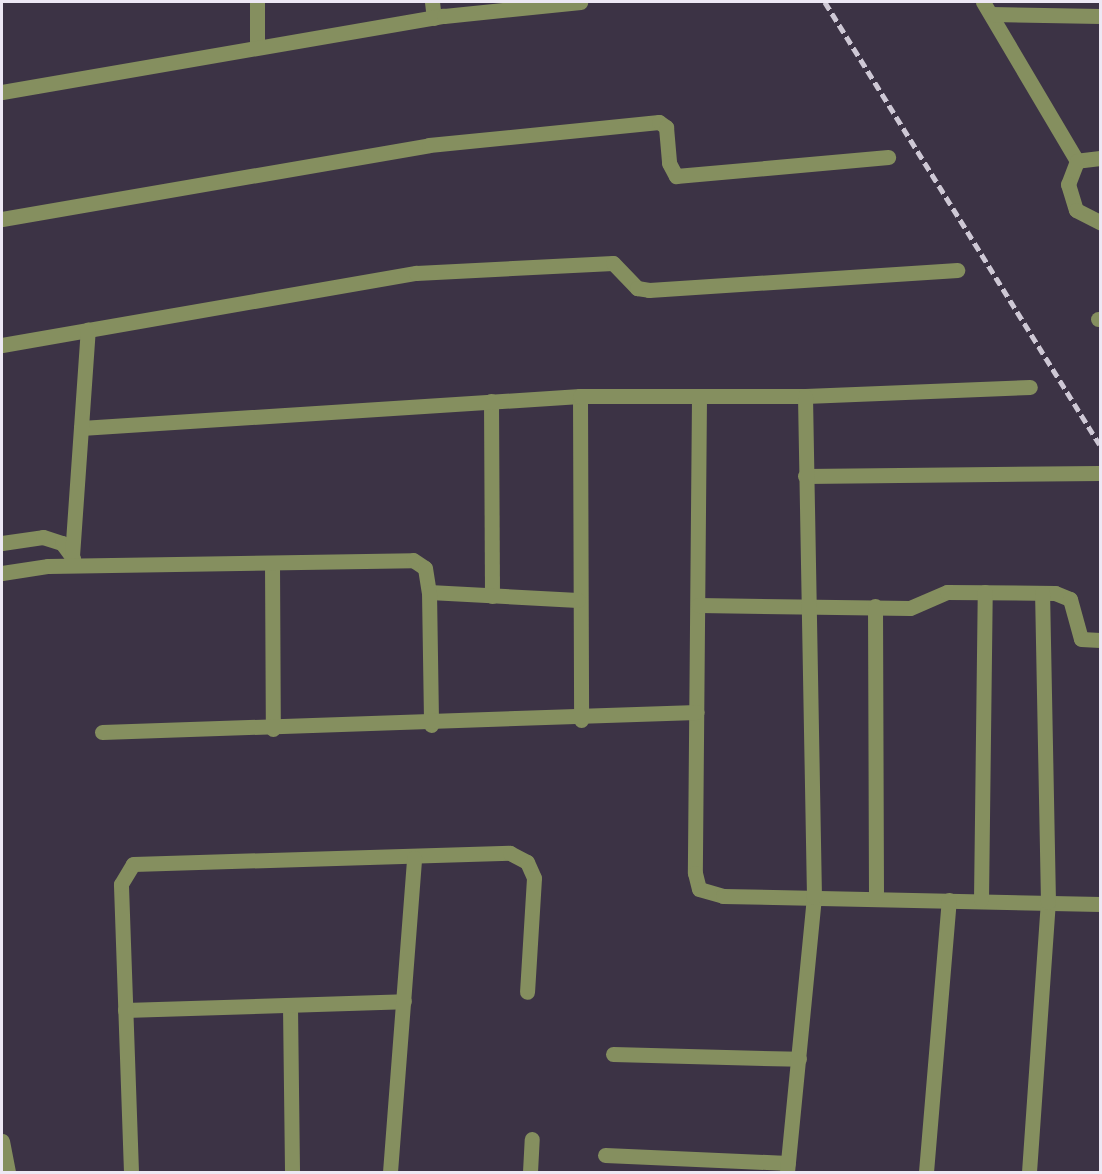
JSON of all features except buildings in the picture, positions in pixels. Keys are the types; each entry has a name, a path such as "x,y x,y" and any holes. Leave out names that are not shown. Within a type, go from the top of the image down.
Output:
{"street":[{"path":"257,2 257,46"},
{"path":"432,2 434,18"},
{"path":"2,92 257,46 434,18 580,2"},
{"path":"987,8 1101,16"},
{"path":"987,8 1077,161"},
{"path":"2,219 429,144 659,122 666,128 669,163 676,176 888,157"},
{"path":"1101,167 1100,158 1077,161 1069,173 1072,201 1085,218 1101,222"},
{"path":"2,345 416,273 613,263 637,288 650,290 957,270"},
{"path":"75,561 88,330"},
{"path":"81,428 580,396 804,396 1030,387"},
{"path":"580,396 578,600 580,720"},
{"path":"604,1155 788,1168 814,897 804,396"},
{"path":"699,397 697,712 699,889 723,896 1101,904"},
{"path":"491,401 492,596"},
{"path":"806,476 1101,473"},
{"path":"2,543 43,537 62,543 75,561"},
{"path":"2,573 75,561 272,563 413,560 425,568 429,592 431,725"},
{"path":"272,563 273,729"},
{"path":"429,592 578,600"},
{"path":"981,900 985,592"},
{"path":"698,605 808,604 919,608 940,594 1042,593 1070,599 1081,639 1101,640"},
{"path":"1029,1173 1048,902 1042,593"},
{"path":"875,606 876,898"},
{"path":"102,732 580,720 697,712"},
{"path":"131,1173 121,884 133,864 414,858 510,853 527,862 535,888 527,992"},
{"path":"390,1173 414,858"},
{"path":"926,1173 949,900"},
{"path":"125,1010 404,1001"},
{"path":"290,1006 292,1173"},
{"path":"613,1054 799,1059"},
{"path":"530,1173 532,1139"},
{"path":"2,1141 8,1173"}],"railway":[{"path":"825,2 1100,445"}]}
